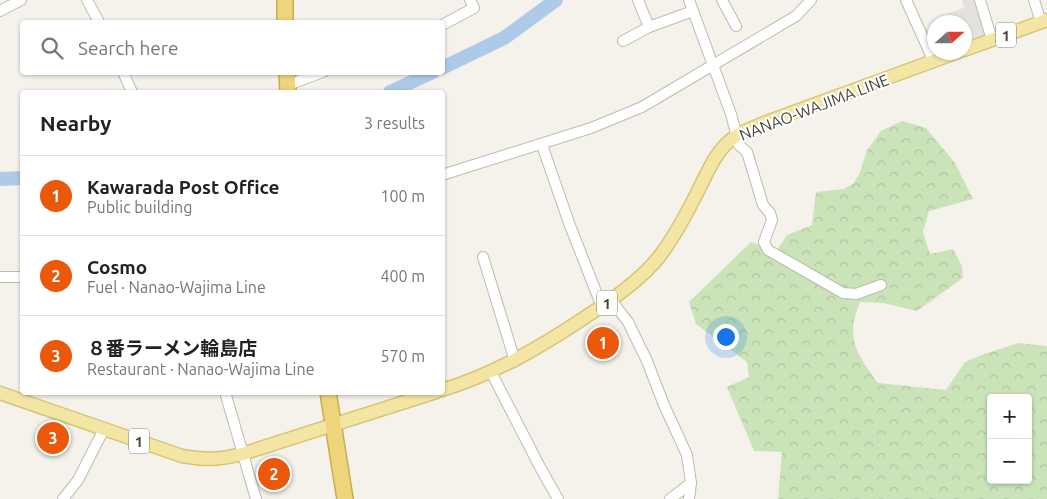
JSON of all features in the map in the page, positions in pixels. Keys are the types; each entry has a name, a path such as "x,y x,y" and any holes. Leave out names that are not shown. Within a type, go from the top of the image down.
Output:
{"highway":[{"path":"285,0 285,20"},
{"path":"328,395 345,499"}],"main road":[{"name":"1","path":"972,47 1044,21"},
{"name":"NANAO-WAJIMA LINE","path":"445,389 492,372 515,361 607,304 632,283 662,253 712,164 737,135 764,123 939,60"},
{"name":"1","path":"0,393 182,456 218,460 427,395"}],"street":[{"path":"0,11 21,0"},
{"path":"87,0 98,20"},
{"path":"445,23 474,8 470,0"},
{"path":"638,0 649,27"},
{"path":"689,0 731,114 739,144 746,152 752,164 763,205 770,213 772,220 764,242 768,250 843,293 856,294 881,285"},
{"path":"722,0 736,26"},
{"path":"445,174 542,145 591,128 642,106 796,16 811,0"},
{"path":"906,0 934,62"},
{"path":"980,0 992,40"},
{"path":"1034,0 1044,21"},
{"path":"623,41 649,27 693,11"},
{"path":"124,75 131,90"},
{"path":"288,83 313,75"},
{"path":"542,145 569,223 607,304 628,322 647,361 687,455 691,483 689,499"},
{"path":"483,257 515,361"},
{"path":"0,277 20,277"},
{"path":"492,372 558,499"},
{"path":"226,395 256,499"},
{"path":"64,499 78,480 104,429"},
{"path":"670,499 691,483"}],"green space":[{"path":"902,121 926,128 955,163 973,199 929,211 923,232 930,254 953,249 962,266 963,278 917,311 883,303 860,302 853,326 853,336 859,354 878,383 946,390 965,362 1019,343 1047,346 1047,499 778,499 782,452 754,451 727,387 749,377 747,362 696,324 689,302 751,242 777,250 787,235 812,225 816,192 844,189 854,183 860,172 867,150 881,131"}],"shaded area":[{"path":"962,0 976,0 988,35 972,41 972,15 944,15 964,8"}],"waterway":[{"path":"445,67 504,38 556,0"},
{"path":"394,90 427,75"},
{"path":"0,179 20,178"}],"place":[{"name":"Kawarada Post Office","path":"603,343"},
{"name":"８番ラーメン輪島店","path":"53,438"},
{"name":"Cosmo","path":"274,474"}]}
